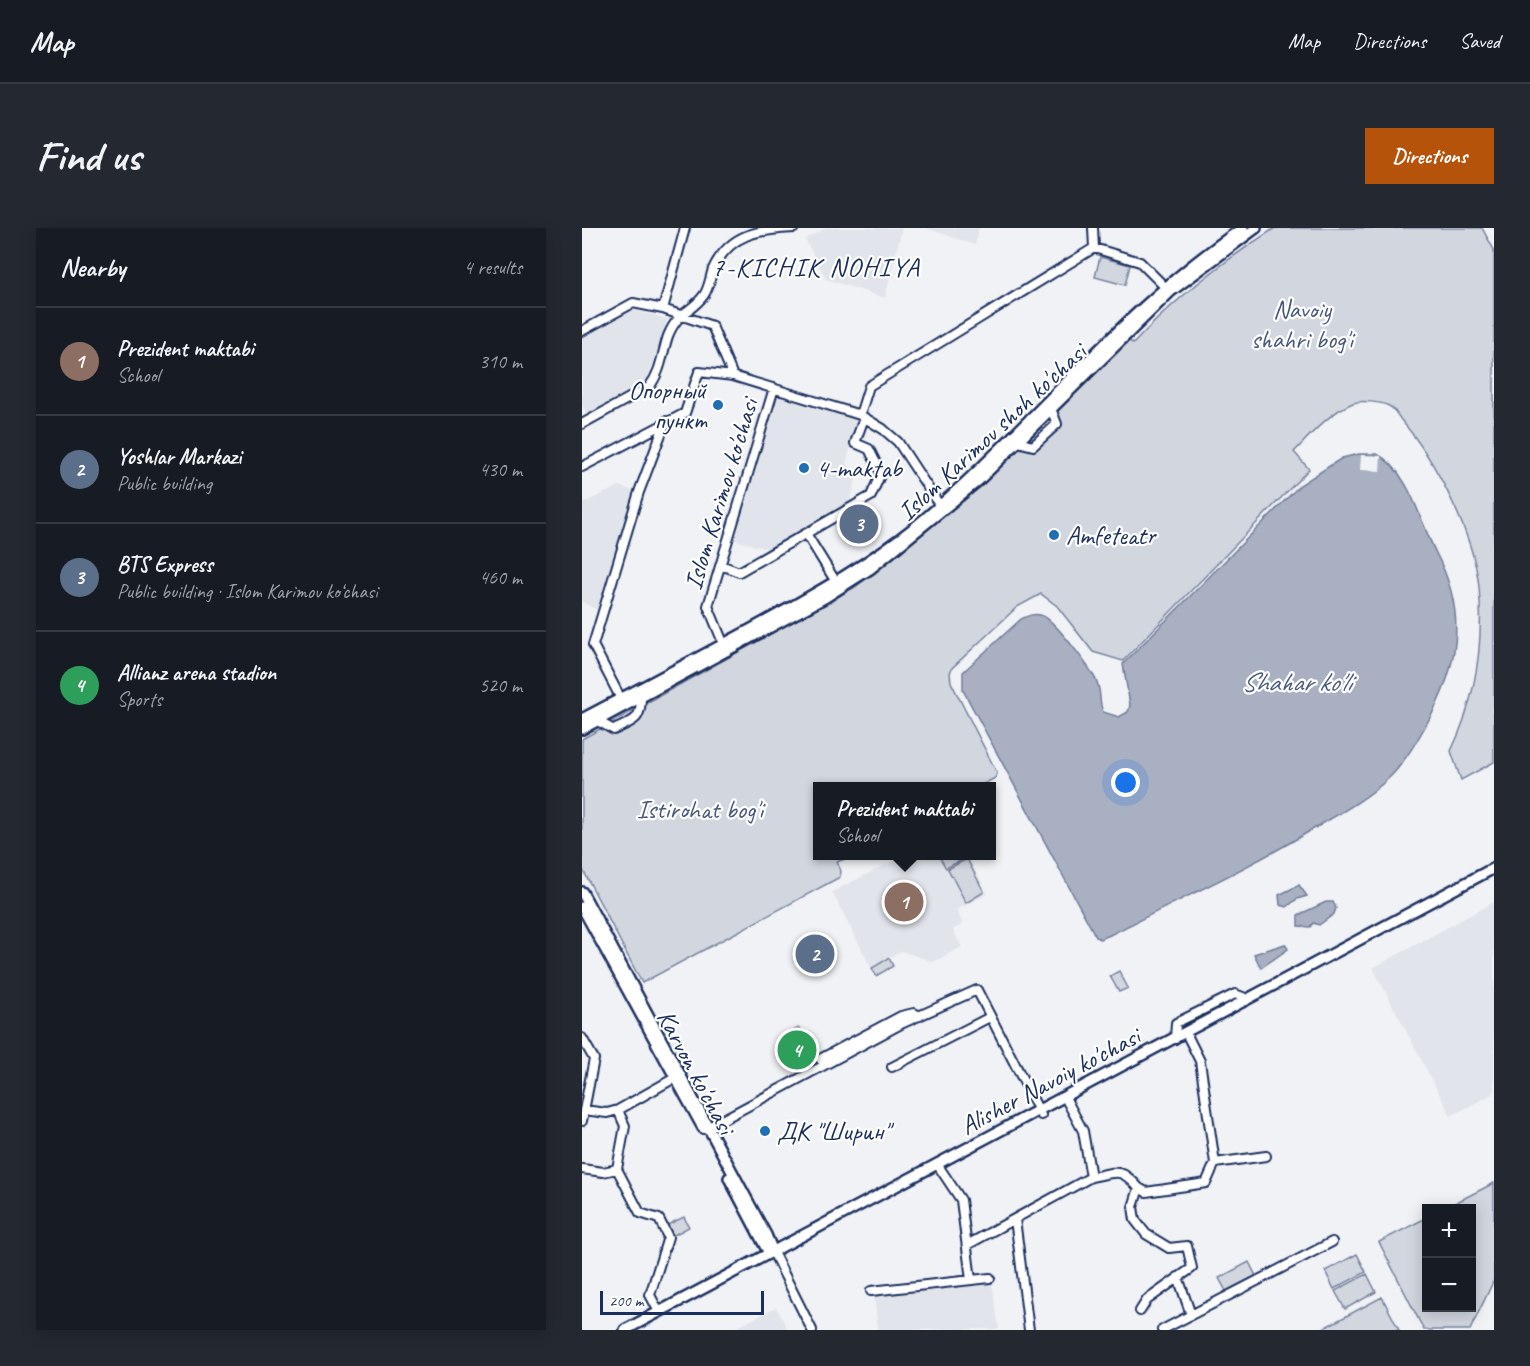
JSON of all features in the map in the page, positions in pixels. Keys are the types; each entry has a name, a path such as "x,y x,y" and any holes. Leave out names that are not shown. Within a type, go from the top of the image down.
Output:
{"main road":[{"name":"Islom Karimov shoh ko'chasi","path":"589,719 641,697 849,583 941,508 1050,406 1168,289 1242,228"},
{"name":"Islom Karimov shoh ko'chasi","path":"1168,289 1256,228"},
{"name":"Islom Karimov shoh ko'chasi","path":"582,729 589,719 621,699 836,582 941,508"},
{"name":"Alisher Navoiy ko'chasi","path":"1308,971 1494,868"},
{"name":"Alisher Navoiy ko'chasi","path":"1040,1112 1067,1101 1275,988 1494,875"},
{"path":"582,892 678,1076"},
{"name":"Karvon ko'chasi","path":"582,907 678,1076 772,1256"},
{"name":"Alisher Navoiy ko'chasi","path":"636,1330 1182,1038 1246,1001 1275,988"},
{"name":"Alisher Navoiy ko'chasi","path":"625,1330 772,1256"}],"street":[{"path":"663,309 685,228"},
{"path":"582,424 649,387 656,377 669,334 680,314 705,294 714,269 729,246 753,231 794,228"},
{"path":"1093,228 1094,248"},
{"path":"721,565 739,572 871,496 880,473 869,449 855,443 869,386 1094,248 1140,262 1168,289"},
{"path":"582,332 633,303 663,309 712,326 733,376"},
{"path":"582,467 666,421 686,413 699,372 733,376 862,416 898,442 941,508"},
{"name":"Islom Karimov ko'chasi","path":"723,645 708,606 774,388"},
{"path":"1013,441 1034,446 1057,424 1050,406"},
{"path":"621,699 593,645 639,492 666,421"},
{"path":"807,534 836,582"},
{"path":"589,719 614,730 638,718 641,713 641,697"},
{"path":"706,1128 920,1016 977,990 1040,1112"},
{"path":"820,1059 901,1016 914,1013 920,1016"},
{"path":"892,1066 990,1017"},
{"path":"582,1038 594,1059 582,1121"},
{"path":"967,1245 1091,1177 1120,1171 1146,1192 1206,1183 1215,1163 1200,1061 1182,1038"},
{"path":"584,1110 606,1113 618,1110 678,1076"},
{"path":"1067,1101 1083,1131 1091,1177"},
{"path":"618,1110 625,1126 617,1169 640,1213 659,1219 668,1237 650,1295 659,1312"},
{"path":"1215,1163 1266,1156"},
{"path":"939,1166 961,1200 971,1280"},
{"path":"582,1169 603,1172 617,1169"},
{"path":"1139,1188 1133,1207 1135,1220 1146,1234 1168,1248 1186,1246 1192,1268 1147,1300 1140,1311"},
{"path":"1015,1219 1029,1330"},
{"path":"1162,1330 1332,1242"},
{"path":"772,1256 812,1330"},
{"path":"1178,1277 1191,1315"},
{"path":"871,1291 990,1278"}],"shaded area":[{"path":"826,228 902,228 885,298 826,279 805,239"},
{"path":"926,228 979,228 975,245"},
{"path":"630,309 668,319 647,381 587,414 582,405 582,337"},
{"name":"4-maktab","path":"778,394 858,421 846,463 858,473 848,507 771,550 735,540"},
{"path":"619,486 634,491 597,610 582,602 582,504"},
{"path":"895,860 969,860 988,894 956,910 963,924 953,930 962,947 933,962 902,951 871,967 832,892"},
{"path":"1494,902 1494,1093 1451,1116 1373,968"},
{"path":"992,1282 999,1329 878,1330 874,1294"},
{"path":"776,1307 788,1330 732,1330"}],"green space":[{"name":"Istirohat bog'i","path":"1275,228 1482,228 1494,250 1494,762 1461,780 1451,751 1467,711 1472,691 1480,629 1476,566 1461,522 1427,455 1394,410 1389,406 1376,403 1353,403 1329,418 1294,452 1309,469 1123,661 1093,652 1057,606 1041,594 1017,607 952,668 951,682 997,773 995,778 988,782 813,782 813,860 842,860 837,862 841,871 840,877 642,983 582,868 582,739 855,587 964,500 1126,337 1133,344 1165,311 1236,254"},
{"path":"1100,257 1130,265 1125,285 1095,277"},
{"path":"941,860 962,860 946,868"},
{"path":"968,860 984,892 966,903 948,869"},
{"path":"889,958 893,966 876,976 872,968"},
{"path":"1119,971 1128,988 1119,992 1110,976"},
{"path":"799,1028 816,1061 796,1071 779,1038"},
{"path":"1494,1183 1494,1280 1470,1330 1424,1330 1379,1242 1422,1220 1422,1312 1476,1312 1476,1204 1453,1204"},
{"path":"684,1217 689,1227 672,1236 667,1225"},
{"path":"1357,1254 1366,1272 1334,1289 1325,1271"},
{"path":"1249,1262 1256,1276 1226,1291 1219,1278"},
{"path":"1367,1274 1376,1292 1345,1309 1335,1291"},
{"path":"1382,1297 1399,1330 1320,1330"}],"water":[{"name":"Shahar ko'li","path":"1359,454 1377,454 1398,472 1413,499 1453,597 1456,619 1452,661 1446,682 1426,725 1410,752 1395,771 1382,785 1354,805 1239,870 1110,935 1100,939 1096,937 963,690 963,672 1021,619 1040,615 1056,627 1090,670 1098,685 1103,712 1119,717 1128,712 1130,705 1123,664 1300,485 1342,458"},
{"path":"1299,885 1307,896 1297,899 1287,907 1280,905 1279,895"},
{"path":"1326,902 1333,902 1336,908 1334,914 1319,925 1313,923 1310,927 1298,926 1298,915"},
{"path":"1285,944 1288,949 1261,968 1254,954"}],"pier":[{"path":"1361,455 1381,456 1380,471 1360,470"}],"place":[{"name":"Опорный пункт","path":"718,405"},
{"name":"4-maktab","path":"804,468"},
{"name":"BTS Express","path":"859,524"},
{"name":"Amfeteatr","path":"1054,535"},
{"name":"Prezident maktabi","path":"904,902"},
{"name":"Yoshlar Markazi","path":"815,954"},
{"name":"Allianz arena stadion","path":"797,1050"},
{"name":"ДК \"Ширин\"","path":"765,1131"}],"district":[{"name":"7-KICHIK NOHIYA","path":"816,267"}],"park label":[{"name":"Navoiy shahri bog'i","path":"1302,324"}]}
